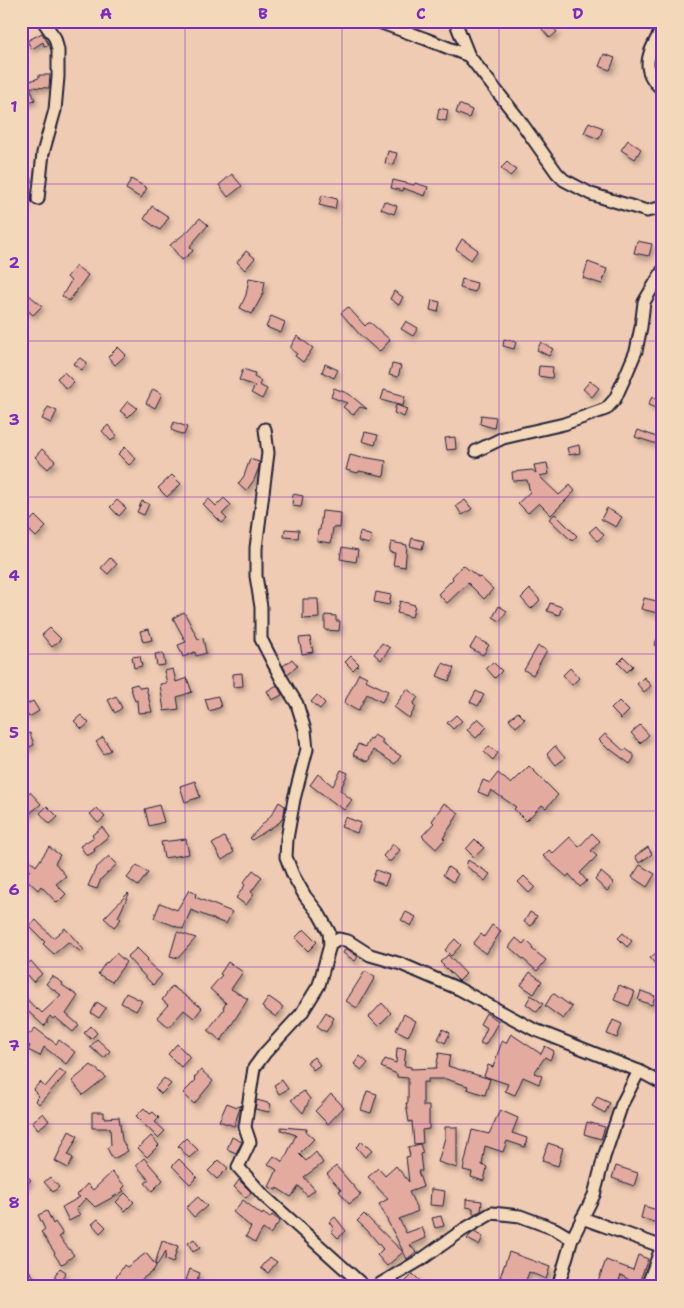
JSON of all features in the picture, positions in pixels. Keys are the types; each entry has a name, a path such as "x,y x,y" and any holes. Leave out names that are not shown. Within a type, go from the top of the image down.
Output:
{"street":[{"path":"38,199 43,153 55,110 58,77 58,50 55,38 43,21"},
{"path":"376,21 469,56"},
{"path":"454,21 469,56 564,180 583,191 647,211 663,207"},
{"path":"663,27 650,50 647,63 652,82 663,90"},
{"path":"476,451 503,438 564,424 606,409 616,399 636,350 644,302 663,270"},
{"path":"265,429 268,453 256,548 256,576 261,607 261,639 297,704 305,730 307,749 294,799 286,857 293,875 305,896 319,914 329,932 330,946 319,985 301,1014 265,1053 254,1068 245,1127 250,1142 238,1167 264,1196 365,1287"},
{"path":"330,946 339,939 348,941 370,955 401,964 459,989 533,1029 639,1070 663,1084"},
{"path":"558,1287 572,1240 594,1195 604,1157 622,1104 639,1070"},
{"path":"375,1287 492,1213 520,1216 555,1229 572,1240"},
{"path":"582,1218 662,1246 647,1287"}],"building":[{"path":"548,22 557,32 550,38 541,28"},
{"path":"42,33 49,45 44,46 43,42 32,49 27,41"},
{"path":"604,54 615,58 610,70 599,66"},
{"path":"39,75 50,75 49,88 30,87 35,100 26,103 21,84 39,78"},
{"path":"459,104 472,110 469,118 456,113"},
{"path":"439,108 448,110 446,121 437,119"},
{"path":"589,122 603,128 599,139 584,133"},
{"path":"628,140 641,149 635,159 621,150"},
{"path":"388,151 397,153 394,165 385,163"},
{"path":"507,162 516,170 510,176 501,168"},
{"path":"232,174 242,186 228,197 219,185"},
{"path":"131,179 147,188 141,198 126,189"},
{"path":"393,180 428,187 425,196 403,188 403,191 391,188"},
{"path":"21,186 30,188 24,211 21,211"},
{"path":"322,195 337,199 335,209 319,205"},
{"path":"384,201 397,206 394,214 381,209"},
{"path":"152,206 169,217 160,230 144,219"},
{"path":"200,218 208,225 190,246 193,251 182,260 170,245 188,231"},
{"path":"462,239 478,250 471,260 456,249"},
{"path":"637,241 652,244 649,256 634,253"},
{"path":"246,251 255,258 245,270 237,262"},
{"path":"588,262 607,269 602,284 583,278"},
{"path":"76,266 88,275 69,301 62,296 71,281 67,277"},
{"path":"249,278 265,281 263,294 252,314 240,308 246,295"},
{"path":"462,279 477,283 475,292 460,288"},
{"path":"394,291 403,297 399,305 390,299"},
{"path":"29,295 42,306 33,315 21,304"},
{"path":"432,300 440,302 438,312 430,310"},
{"path":"348,307 365,326 371,323 390,340 379,352 360,335 341,313"},
{"path":"271,316 285,322 281,333 266,327"},
{"path":"406,321 418,328 413,336 401,329"},
{"path":"297,336 313,348 303,362 295,356 297,354 291,349"},
{"path":"504,339 516,342 514,349 503,346"},
{"path":"541,342 553,349 549,356 537,350"},
{"path":"118,347 126,355 115,365 108,357"},
{"path":"80,358 87,363 82,370 73,364"},
{"path":"325,364 338,370 334,378 322,372"},
{"path":"392,364 401,366 398,377 389,375"},
{"path":"539,366 553,367 552,378 538,376"},
{"path":"243,369 255,373 254,377 261,381 259,385 267,389 262,399 251,393 255,386 239,380"},
{"path":"64,372 74,382 66,389 57,378"},
{"path":"590,381 599,388 592,397 583,389"},
{"path":"334,388 349,394 367,409 360,407 353,415 343,407 347,403 331,397"},
{"path":"153,389 162,394 155,408 146,403"},
{"path":"384,390 405,396 403,406 381,400"},
{"path":"652,397 663,402 663,411 648,405"},
{"path":"128,401 137,408 128,417 120,411"},
{"path":"396,405 407,409 404,417 394,413"},
{"path":"48,407 57,411 51,423 42,419"},
{"path":"481,415 496,417 494,428 480,424"},
{"path":"174,422 187,427 184,435 171,430"},
{"path":"108,425 117,436 111,441 102,431"},
{"path":"638,430 659,438 657,444 635,437"},
{"path":"365,432 378,435 375,445 362,441"},
{"path":"455,437 456,449 447,450 445,438"},
{"path":"579,445 580,453 569,455 567,448"},
{"path":"125,447 136,459 129,465 118,454"},
{"path":"42,449 55,461 48,469 35,457"},
{"path":"350,455 386,461 384,476 346,470"},
{"path":"250,459 259,462 259,467 254,480 246,491 238,484 244,476"},
{"path":"547,463 549,474 539,476 559,495 570,485 575,491 551,515 539,503 528,513 518,503 530,492 527,480 513,481 512,472 532,470 536,473 534,465"},
{"path":"172,475 181,484 167,497 158,488"},
{"path":"293,494 303,496 301,507 292,506"},
{"path":"224,498 231,505 222,514 227,519 222,523 203,504 209,499 216,506"},
{"path":"117,500 126,508 119,516 110,507"},
{"path":"465,500 472,509 462,515 456,506"},
{"path":"142,501 149,504 144,515 137,512"},
{"path":"607,508 622,517 616,527 601,519"},
{"path":"322,511 341,513 340,528 333,527 331,543 317,541"},
{"path":"555,514 577,536 572,541 549,519"},
{"path":"35,516 46,527 36,537 25,526"},
{"path":"596,526 604,535 597,541 589,532"},
{"path":"285,529 299,530 298,538 284,537"},
{"path":"360,532 372,536 369,544 358,541"},
{"path":"412,538 424,541 422,549 410,546"},
{"path":"391,542 407,545 405,567 393,565 395,553 389,552"},
{"path":"342,547 358,550 356,562 340,559"},
{"path":"110,558 117,564 108,574 101,568"},
{"path":"463,565 493,589 484,599 468,583 447,603 438,594 453,579 452,577"},
{"path":"530,589 540,600 531,609 521,598"},
{"path":"376,592 391,595 389,605 374,602"},
{"path":"644,598 661,602 658,613 641,609"},
{"path":"303,599 318,599 319,618 303,619"},
{"path":"400,601 415,605 412,617 397,613"},
{"path":"550,603 562,607 559,615 547,611"},
{"path":"499,606 507,611 500,621 493,617"},
{"path":"184,612 198,639 203,638 206,653 196,656 195,652 183,657 178,645 186,642 173,618"},
{"path":"325,615 336,616 336,621 340,621 339,631 325,630"},
{"path":"50,628 61,639 52,647 42,635"},
{"path":"663,628 663,650 654,645"},
{"path":"149,629 152,640 143,642 140,631"},
{"path":"310,637 313,652 302,654 299,638"},
{"path":"476,638 489,645 483,655 470,648"},
{"path":"382,643 390,648 381,660 374,654"},
{"path":"538,646 547,650 533,675 524,670"},
{"path":"163,653 165,665 157,666 155,654"},
{"path":"140,656 142,666 134,668 132,657"},
{"path":"351,656 359,664 353,670 345,662"},
{"path":"624,657 633,666 627,672 618,663"},
{"path":"292,659 298,666 287,674 283,666"},
{"path":"493,662 502,671 495,678 486,668"},
{"path":"443,663 454,668 449,681 437,676"},
{"path":"570,668 579,678 572,685 563,675"},
{"path":"173,669 176,682 187,678 192,692 177,697 179,709 164,711 160,684 167,683 164,671"},
{"path":"242,673 243,686 233,687 233,674"},
{"path":"359,673 367,677 365,680 388,691 382,702 367,694 358,711 344,703"},
{"path":"644,677 651,686 644,692 637,684"},
{"path":"137,684 140,688 146,687 152,712 138,713 137,700 135,701 130,686"},
{"path":"277,685 282,695 272,700 267,691"},
{"path":"407,689 418,697 413,704 416,707 409,718 394,707"},
{"path":"476,691 484,695 478,706 470,702"},
{"path":"317,695 325,703 320,709 311,702"},
{"path":"116,696 122,708 115,713 108,700"},
{"path":"218,696 221,707 209,711 205,699"},
{"path":"33,701 39,711 29,717 22,707"},
{"path":"619,701 629,711 621,719 611,709"},
{"path":"518,712 525,719 516,727 509,719"},
{"path":"81,715 89,723 82,729 74,721"},
{"path":"456,715 462,721 453,729 447,723"},
{"path":"478,718 487,727 476,738 467,730"},
{"path":"640,725 649,735 640,743 631,733"},
{"path":"30,733 34,745 21,750 21,736"},
{"path":"605,734 624,751 626,749 634,755 630,764 609,750 599,740"},
{"path":"374,735 383,740 381,743 401,756 395,764 373,750 368,762 353,755 358,744 365,747"},
{"path":"103,737 111,750 104,754 96,742"},
{"path":"489,746 498,753 493,760 484,752"},
{"path":"555,746 565,758 556,765 547,754"},
{"path":"529,766 558,795 546,808 542,805 526,821 514,809 516,807 491,790 488,796 478,792 483,780 490,783 498,773 511,784"},
{"path":"341,770 348,773 340,790 352,800 344,810 310,785 318,774 333,786"},
{"path":"195,781 200,797 185,802 180,786"},
{"path":"30,792 41,804 21,821 21,799"},
{"path":"279,802 285,806 284,815 280,822 252,840 250,838 272,814"},
{"path":"444,803 459,813 443,838 445,839 436,849 422,836 434,823 432,821"},
{"path":"159,805 164,822 149,826 145,809"},
{"path":"47,806 58,817 50,824 40,813"},
{"path":"97,808 105,817 98,823 90,814"},
{"path":"345,817 361,823 357,833 341,827"},
{"path":"102,827 109,836 94,848 95,851 87,856 80,846 94,837 92,835"},
{"path":"592,833 600,841 591,851 597,856 580,873 587,881 580,887 569,874 567,877 543,856 549,850 553,853 570,837 579,847"},
{"path":"224,837 234,852 222,860 212,844"},
{"path":"186,839 189,854 164,858 161,842"},
{"path":"475,839 484,848 474,857 466,849"},
{"path":"393,844 400,850 391,861 388,861 383,856"},
{"path":"49,847 60,855 55,863 66,876 56,884 66,894 57,903 41,886 38,890 24,877 30,870 21,862 21,852 36,866"},
{"path":"648,847 652,854 639,863 635,856"},
{"path":"109,856 117,864 101,879 97,889 88,886 96,868"},
{"path":"468,860 490,874 485,881 466,866"},
{"path":"137,865 148,873 138,886 127,878"},
{"path":"640,865 655,874 647,887 632,877"},
{"path":"448,867 458,874 453,882 443,875"},
{"path":"253,870 262,877 251,892 254,894 246,905 236,898 245,885 243,883"},
{"path":"376,870 389,875 385,885 372,880"},
{"path":"601,872 614,883 607,891 595,880"},
{"path":"524,876 535,887 529,893 518,882"},
{"path":"189,890 196,894 195,897 232,912 226,924 191,910 183,929 154,918 160,903 177,910"},
{"path":"128,893 118,917 121,919 114,927 104,918"},
{"path":"406,912 416,917 411,926 401,920"},
{"path":"530,912 537,916 531,926 524,922"},
{"path":"36,920 53,938 65,928 84,950 81,952 68,942 54,954 43,944 45,942 29,926"},
{"path":"492,925 501,931 486,954 473,944 481,934 484,937"},
{"path":"304,929 317,942 308,951 295,938"},
{"path":"177,932 196,938 178,958 170,956"},
{"path":"623,933 632,941 627,947 618,938"},
{"path":"516,938 523,944 526,940 533,947 532,949 546,960 537,971 509,947"},
{"path":"455,939 461,945 451,956 445,950"},
{"path":"663,947 663,972 650,958"},
{"path":"137,948 148,959 146,961 162,975 153,985 127,957"},
{"path":"346,948 358,957 355,961 343,953"},
{"path":"116,953 126,962 112,982 98,974 106,962"},
{"path":"448,955 466,974 459,981 440,962"},
{"path":"31,961 42,974 33,982 22,969"},
{"path":"228,962 243,972 231,989 248,999 221,1041 208,1030 224,1009 226,1003 210,989 222,975 220,974"},
{"path":"365,971 375,977 357,1008 346,1001"},
{"path":"530,972 542,981 534,994 521,985"},
{"path":"52,976 78,996 66,1014 79,1025 73,1032 55,1017 53,1019 50,1016 44,1026 21,1005 21,993 42,1013 61,995 46,984"},
{"path":"619,985 635,992 629,1006 614,1000"},
{"path":"172,986 202,1008 194,1018 184,1010 169,1027 157,1017 168,1005 162,1000"},
{"path":"641,991 655,996 652,1005 638,1000"},
{"path":"126,993 142,1001 136,1011 121,1003"},
{"path":"553,993 572,1007 563,1019 545,1006"},
{"path":"531,995 543,1004 537,1012 526,1004"},
{"path":"269,997 283,1007 276,1017 262,1007"},
{"path":"97,1002 106,1008 99,1018 91,1013"},
{"path":"382,1003 391,1013 378,1026 369,1017"},
{"path":"326,1012 334,1018 326,1032 317,1026"},
{"path":"486,1013 499,1021 485,1045 480,1043 487,1028 480,1024"},
{"path":"404,1014 416,1021 408,1036 396,1030"},
{"path":"613,1020 622,1024 617,1038 607,1034"},
{"path":"91,1026 97,1033 91,1039 84,1033"},
{"path":"21,1028 30,1034 35,1028 56,1044 59,1040 75,1052 66,1064 44,1047 40,1056 28,1050 30,1046 21,1040"},
{"path":"443,1029 450,1033 445,1043 438,1039"},
{"path":"511,1034 541,1054 545,1046 554,1051 550,1060 545,1057 534,1073 542,1076 539,1084 523,1077 515,1095 505,1091 508,1084 484,1076 488,1065 493,1067 502,1041 506,1043"},
{"path":"97,1039 110,1051 104,1058 90,1047"},
{"path":"177,1044 190,1057 181,1067 168,1054"},
{"path":"397,1048 406,1049 404,1066 411,1067 411,1069 436,1068 439,1053 450,1055 448,1066 490,1079 485,1095 467,1089 468,1086 446,1079 428,1079 428,1082 423,1082 423,1106 429,1106 429,1129 422,1130 423,1143 414,1144 412,1121 409,1122 406,1103 408,1103 408,1078 397,1077 397,1074 381,1067 385,1059 396,1063"},
{"path":"360,1056 368,1063 362,1070 354,1064"},
{"path":"314,1057 320,1065 313,1070 307,1062"},
{"path":"91,1065 106,1077 83,1095 72,1081"},
{"path":"60,1069 66,1074 39,1104 35,1100 39,1096 33,1090 40,1082 45,1087"},
{"path":"201,1070 213,1081 194,1104 183,1093 196,1080 194,1078"},
{"path":"164,1078 171,1084 161,1094 155,1088"},
{"path":"282,1080 288,1089 279,1094 274,1085"},
{"path":"304,1091 310,1099 303,1113 291,1100"},
{"path":"367,1091 377,1094 371,1113 361,1110"},
{"path":"331,1094 344,1107 328,1124 315,1111"},
{"path":"597,1097 610,1103 605,1113 592,1106"},
{"path":"257,1100 271,1104 269,1112 255,1109"},
{"path":"227,1103 237,1107 241,1105 234,1126 219,1121"},
{"path":"144,1108 150,1114 153,1112 159,1118 155,1122 165,1131 158,1138 136,1116"},
{"path":"500,1110 518,1118 512,1133 527,1138 525,1147 507,1141 503,1152 485,1146 482,1165 487,1167 484,1181 471,1177 472,1172 463,1170 472,1130 489,1134"},
{"path":"92,1112 104,1112 104,1118 119,1117 122,1140 128,1151 113,1159 107,1148 111,1145 110,1128 92,1128"},
{"path":"43,1113 49,1121 38,1129 32,1122"},
{"path":"587,1122 605,1127 601,1139 584,1134"},
{"path":"281,1127 307,1129 306,1132 314,1139 299,1154 306,1161 316,1152 323,1163 304,1177 315,1190 307,1196 299,1186 291,1197 277,1188 276,1190 269,1187 277,1170 268,1164 274,1156 283,1162 296,1135 281,1130"},
{"path":"445,1127 457,1127 457,1168 438,1162 445,1138"},
{"path":"69,1131 78,1136 68,1155 73,1158 68,1168 55,1161"},
{"path":"151,1136 159,1145 147,1157 138,1148"},
{"path":"232,1137 242,1142 236,1153 227,1149"},
{"path":"186,1138 198,1150 189,1158 178,1146"},
{"path":"362,1141 372,1151 365,1157 356,1147"},
{"path":"548,1143 563,1148 558,1166 542,1161"},
{"path":"420,1144 423,1153 420,1154 422,1171 418,1171 423,1187 409,1192 418,1211 399,1219 406,1233 422,1227 426,1238 410,1245 416,1252 407,1259 379,1204 388,1199 368,1177 378,1168 385,1176 396,1166 409,1182 406,1157 410,1156 408,1147"},
{"path":"144,1158 163,1180 152,1191 145,1183 149,1180 136,1165"},
{"path":"179,1159 197,1177 190,1184 172,1166"},
{"path":"219,1160 228,1168 217,1179 208,1171"},
{"path":"336,1166 361,1195 349,1204 339,1191 341,1190 327,1174"},
{"path":"616,1166 638,1173 634,1186 612,1178"},
{"path":"21,1171 31,1180 21,1191"},
{"path":"112,1172 125,1186 122,1189 124,1191 95,1207 86,1198 76,1209 80,1215 69,1221 62,1207 80,1197 77,1195 87,1184 93,1190"},
{"path":"50,1177 59,1187 53,1192 44,1182"},
{"path":"239,1180 251,1192 246,1198 234,1187"},
{"path":"431,1189 445,1191 443,1206 430,1205"},
{"path":"125,1193 134,1202 125,1211 116,1202"},
{"path":"198,1197 207,1206 194,1217 186,1208"},
{"path":"466,1199 482,1201 481,1211 473,1214 473,1208 466,1207"},
{"path":"243,1200 262,1215 263,1213 270,1218 272,1215 280,1221 270,1234 263,1229 255,1242 246,1236 251,1227 233,1212"},
{"path":"644,1206 663,1212 660,1224 641,1218"},
{"path":"47,1211 53,1224 55,1222 63,1234 59,1237 74,1255 61,1264 41,1232 45,1229 38,1215"},
{"path":"364,1214 403,1252 387,1266 377,1255 383,1249 357,1221"},
{"path":"441,1216 444,1226 435,1228 432,1218"},
{"path":"335,1217 346,1231 338,1238 331,1231 334,1229 329,1222"},
{"path":"98,1219 106,1227 100,1233 92,1224"},
{"path":"474,1232 483,1237 479,1245 467,1239"},
{"path":"194,1239 200,1248 193,1252 188,1243"},
{"path":"162,1241 178,1246 173,1263 165,1260 166,1251 157,1265 155,1264"},
{"path":"509,1252 550,1267 546,1279 529,1272 524,1286 500,1277"},
{"path":"146,1253 156,1266 153,1271 131,1287 115,1279 124,1265 127,1267"},
{"path":"638,1255 648,1259 638,1285 621,1275 617,1286 613,1284 612,1287 596,1287 606,1260 633,1270"},
{"path":"270,1257 277,1262 268,1273 261,1268"},
{"path":"27,1268 35,1278 21,1287 21,1272"},
{"path":"60,1268 66,1272 60,1281 55,1278 55,1275"},
{"path":"190,1269 200,1273 196,1283 186,1280"},
{"path":"413,1274 420,1281 414,1287 400,1287"}]}
